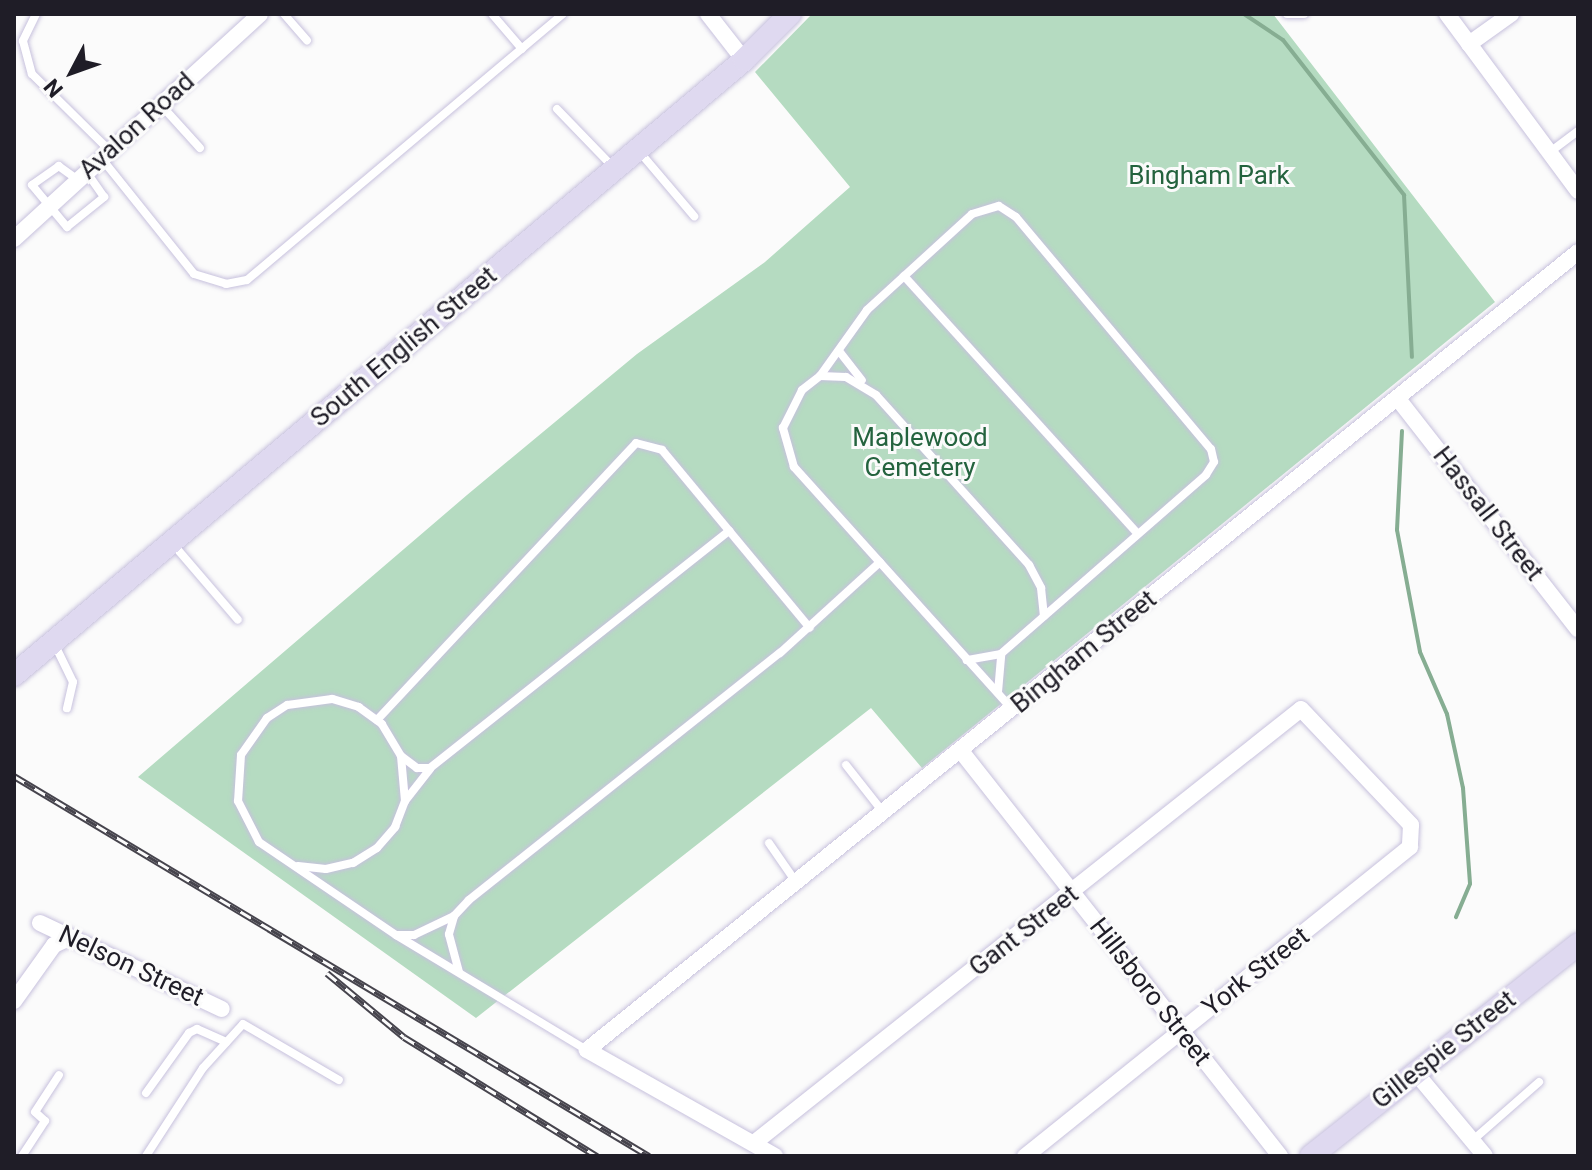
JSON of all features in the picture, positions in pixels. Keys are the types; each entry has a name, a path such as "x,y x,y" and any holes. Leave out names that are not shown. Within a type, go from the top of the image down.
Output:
{"street":[{"name":"Avalon Road","path":"14,239 260,14"},
{"path":"708,14 744,60"},
{"name":"South English Street","path":"14,675 744,60 790,14"},
{"path":"1447,14 1578,191"},
{"path":"1469,44 1511,14"},
{"name":"Bingham Street","path":"587,1050 1578,252"},
{"name":"Hassall Street","path":"1398,399 1578,629"},
{"name":"York Street","path":"1025,1156 1410,847 1411,825 1301,709 1290,715"},
{"name":"Gant Street","path":"754,1143 1072,893 1290,715"},
{"name":"Hillsboro Street","path":"961,751 1280,1156"},
{"name":"Nelson Street","path":"40,923 222,1009"},
{"path":"14,1001 54,945 69,938"},
{"name":"Gillespie Street","path":"1311,1156 1578,944"},
{"path":"587,1050 775,1156"},
{"path":"1415,1072 1485,1156"}],"lane":[{"path":"36,14 23,41 28,66 106,155 194,274 226,284 247,280 563,14"},
{"path":"284,14 307,40"},
{"path":"492,14 522,49"},
{"path":"1287,14 1304,14"},
{"path":"161,105 200,148"},
{"path":"557,109 615,169"},
{"path":"1549,152 1578,131"},
{"path":"637,149 694,216"},
{"path":"59,166 82,177 104,197 67,227 49,207 32,185 50,168 59,166"},
{"path":"967,660 1001,654 1206,475 1213,455 1016,217 999,206 978,210 867,310 820,376 802,390 786,415 787,454 880,562 967,660 998,693 1012,710"},
{"path":"904,276 1138,534"},
{"path":"839,351 865,384 1029,565 1041,588 1044,616"},
{"path":"820,376 865,384"},
{"path":"377,720 636,443 662,450 810,628"},
{"path":"298,866 326,869 365,856 395,827 405,801 430,768 729,531"},
{"path":"171,543 238,620"},
{"path":"396,935 414,935 454,916 477,891 810,628 880,562"},
{"path":"54,642 73,682 67,708"},
{"path":"998,693 1001,654"},
{"path":"430,768 417,768 401,756 377,720 359,707 309,699 287,705 251,735 241,755 238,801 259,842 396,935 587,1050"},
{"path":"401,756 405,801"},
{"path":"846,765 884,813"},
{"path":"769,843 797,882"},
{"path":"454,916 449,947 462,976"},
{"path":"146,1156 226,1042 243,1024 339,1080"},
{"path":"146,1093 189,1033 197,1029 226,1042"},
{"path":"22,1156 45,1121 35,1112 59,1075"},
{"path":"1473,1140 1539,1082"}],"green space":[{"name":"Maplewood Cemetery","path":"812,14 1273,14 1495,302 922,768 871,708 476,1018 138,777 637,354 765,262 850,187 755,72"}],"waterway":[{"path":"1244,14 1283,40 1404,195 1412,357"},
{"path":"1402,431 1397,530 1420,652 1447,714 1463,788 1470,884 1456,917"}],"railway":[{"path":"14,776 649,1156"},
{"path":"327,973 404,1037 597,1156"}],"park label":[{"name":"Bingham Park","path":"1209,176"}]}
